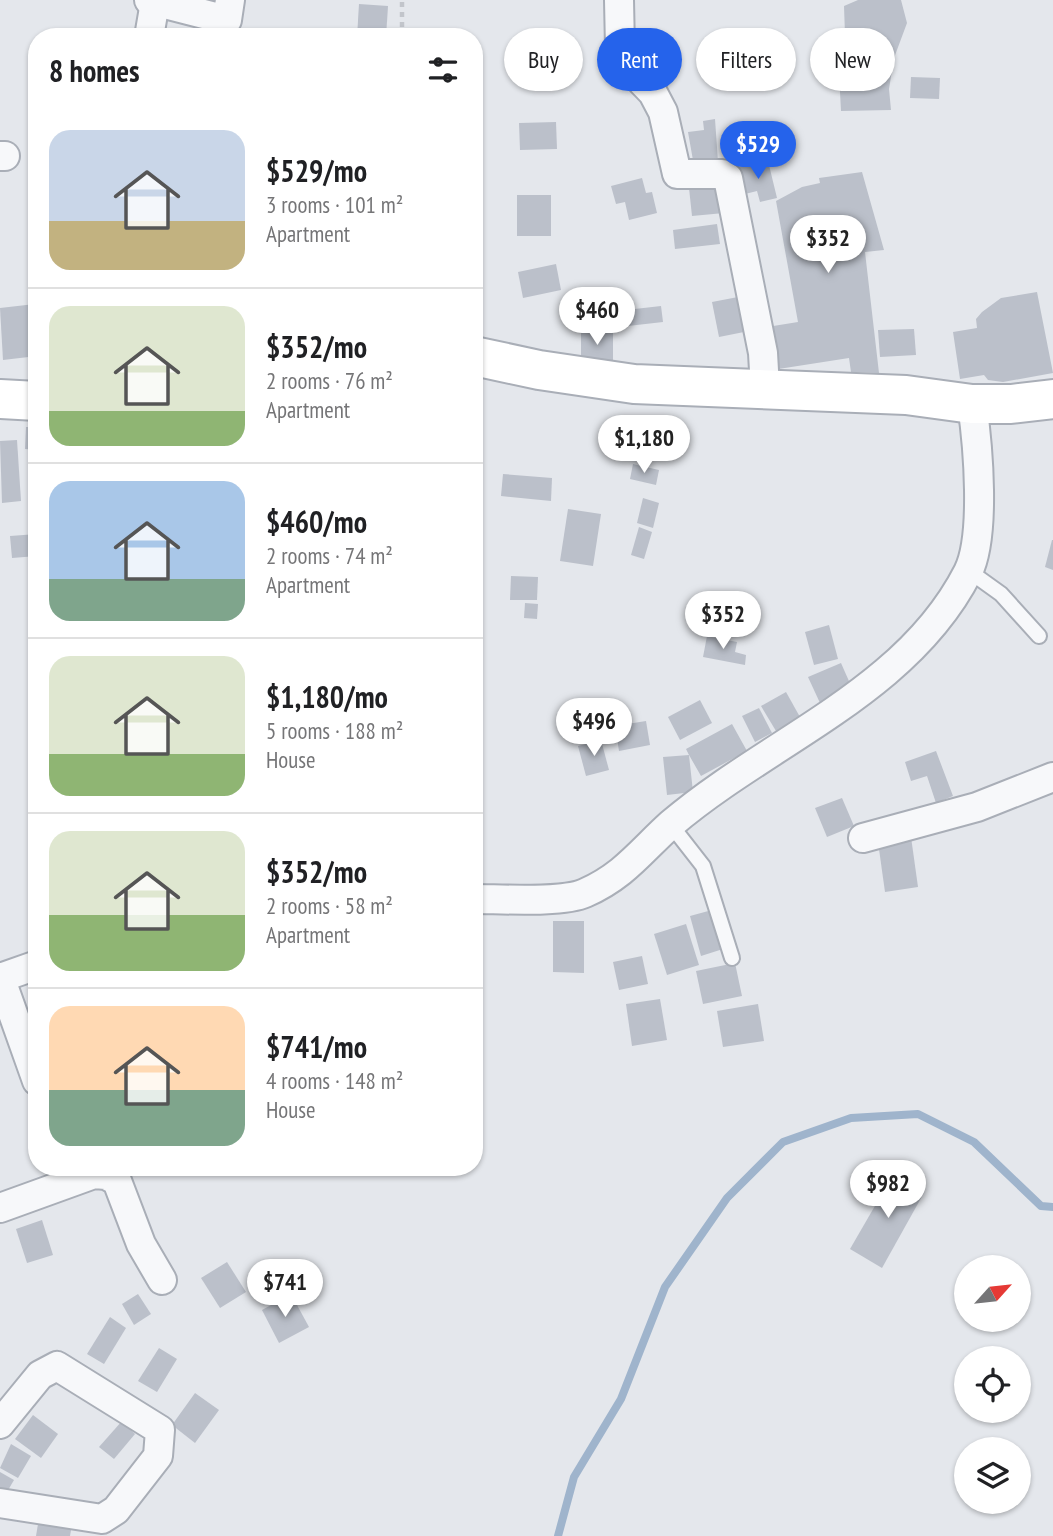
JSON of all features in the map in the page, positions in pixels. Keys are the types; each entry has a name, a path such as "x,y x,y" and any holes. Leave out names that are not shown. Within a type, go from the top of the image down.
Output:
{"street":[{"path":"150,28 152,1 228,20 230,0"},
{"path":"619,0 620,48 627,66 653,93 663,112 677,174 722,174 728,178 764,353 765,388"},
{"path":"483,358 540,370 635,384 906,395 972,404 1011,404 1053,399"},
{"path":"0,399 28,401"},
{"path":"483,899 582,895 613,879 635,862 671,825 829,716 896,663 942,613 969,570 978,532 976,436 972,404"},
{"path":"863,838 977,807 1053,777"},
{"path":"28,968 0,978 28,1056"},
{"path":"0,1208 68,1176"},
{"path":"108,1176 117,1181 141,1244 162,1280"},
{"path":"0,1424 40,1375 57,1366 160,1430 158,1457 116,1510 102,1519 0,1503"}],"lane":[{"path":"969,570 1001,594 1039,636"},
{"path":"671,825 703,866 732,958"}],"path":[{"path":"402,0 402,28"}],"building":[{"path":"858,0 901,0 907,23 895,55 895,28 845,28 844,6"},
{"path":"359,4 388,6 387,28 358,28"},
{"path":"911,77 940,78 939,99 910,98"},
{"path":"840,91 889,91 891,110 841,111"},
{"path":"715,119 718,162 694,166 688,132 704,130 703,121"},
{"path":"556,122 557,149 520,150 519,123"},
{"path":"755,163 756,168 769,165 777,198 760,202 757,191 745,194 738,167"},
{"path":"862,172 884,250 865,252 879,373 851,372 849,358 772,370 767,327 798,322 776,201 802,187 820,183 819,178"},
{"path":"642,178 646,193 652,192 657,213 629,220 625,202 616,204 611,186"},
{"path":"722,185 724,213 692,216 689,188"},
{"path":"517,195 551,195 551,236 517,236"},
{"path":"717,224 720,244 675,249 673,230"},
{"path":"556,264 561,290 523,298 518,272"},
{"path":"1037,292 1053,373 1003,382 988,380 984,375 960,379 953,332 977,328 976,319 1001,298"},
{"path":"738,297 744,332 719,337 712,302"},
{"path":"590,298 625,300 624,322 588,320"},
{"path":"28,305 28,357 3,360 0,308"},
{"path":"661,306 663,322 628,326 626,310"},
{"path":"914,329 916,355 880,357 878,330"},
{"path":"613,330 613,363 581,363 581,331"},
{"path":"26,427 28,427 28,449 25,449"},
{"path":"17,440 21,501 2,503 0,441"},
{"path":"633,464 659,470 656,485 630,479"},
{"path":"503,474 552,478 551,501 501,496"},
{"path":"643,498 659,503 653,528 637,523"},
{"path":"568,509 601,514 593,566 560,561"},
{"path":"639,527 652,532 644,559 631,555"},
{"path":"28,535 28,557 12,558 10,536"},
{"path":"1053,540 1053,570 1045,567"},
{"path":"511,576 538,577 537,600 510,600"},
{"path":"525,603 538,604 537,619 524,618"},
{"path":"829,625 838,659 814,665 805,632"},
{"path":"707,636 737,642 735,652 746,655 745,665 703,657"},
{"path":"841,663 852,688 820,703 808,677"},
{"path":"786,692 800,717 776,731 761,706"},
{"path":"700,700 712,723 680,740 668,717"},
{"path":"759,708 772,733 755,742 742,716"},
{"path":"646,721 650,745 619,751 615,726"},
{"path":"732,724 747,751 701,776 686,749"},
{"path":"601,740 609,770 586,776 578,746"},
{"path":"936,751 953,796 936,803 927,776 911,781 905,762"},
{"path":"689,755 693,792 667,795 663,757"},
{"path":"842,798 854,826 827,837 815,808"},
{"path":"911,837 918,887 885,892 878,842"},
{"path":"712,910 723,949 701,956 690,916"},
{"path":"553,921 584,921 584,973 553,972"},
{"path":"686,924 699,965 667,975 654,934"},
{"path":"642,956 648,984 619,990 613,962"},
{"path":"735,963 742,996 703,1004 696,971"},
{"path":"660,999 667,1040 632,1046 626,1004"},
{"path":"758,1004 764,1041 723,1047 717,1011"},
{"path":"894,1173 925,1191 882,1268 850,1249"},
{"path":"42,1220 53,1255 27,1263 16,1229"},
{"path":"227,1262 246,1292 220,1308 201,1278"},
{"path":"138,1294 151,1314 134,1325 122,1304"},
{"path":"291,1294 309,1327 279,1343 262,1310"},
{"path":"110,1317 126,1328 104,1364 87,1354"},
{"path":"159,1348 177,1359 157,1392 138,1381"},
{"path":"195,1393 219,1410 195,1443 172,1425"},
{"path":"33,1415 58,1434 41,1458 15,1439"},
{"path":"122,1421 135,1434 114,1459 99,1447"},
{"path":"11,1444 31,1456 18,1478 0,1468"},
{"path":"0,1472 14,1480 4,1497 0,1495"},
{"path":"39,1518 72,1524 70,1536 36,1536"}],"waterway":[{"path":"558,1536 574,1477 621,1399 665,1287 727,1198 783,1142 851,1118 918,1114 974,1142 1041,1206 1053,1207"}]}
